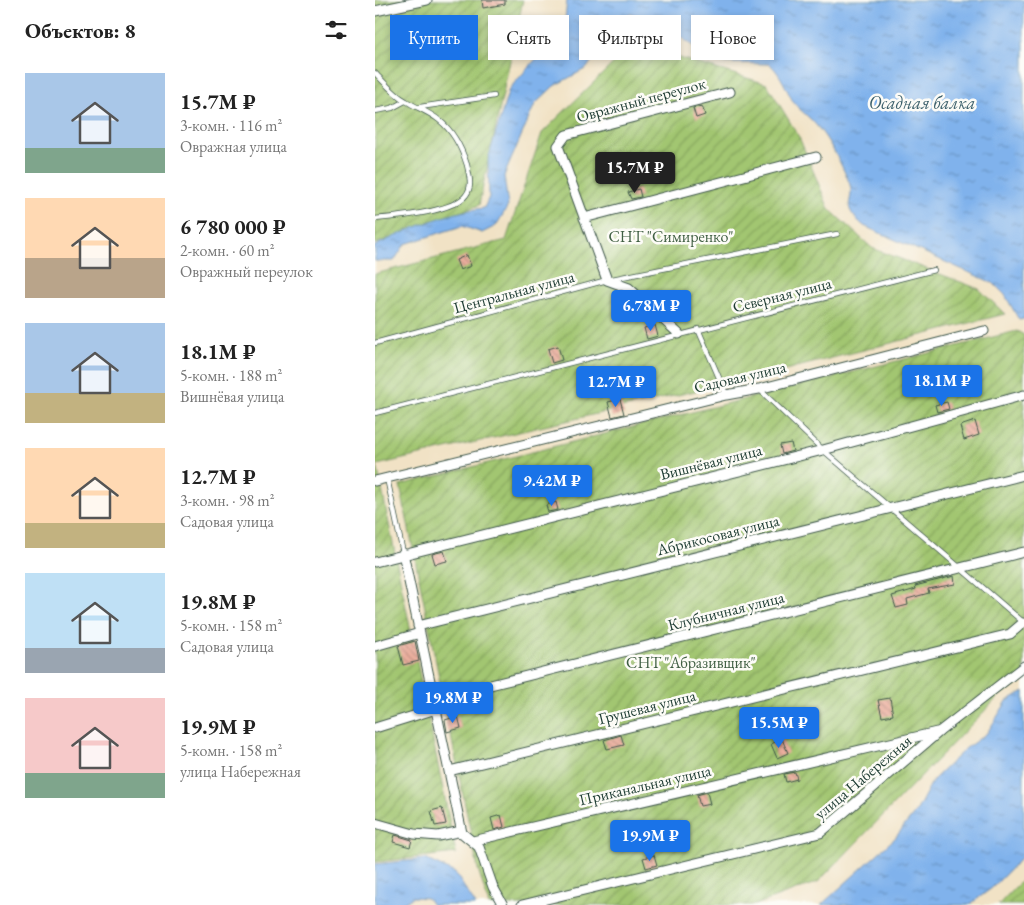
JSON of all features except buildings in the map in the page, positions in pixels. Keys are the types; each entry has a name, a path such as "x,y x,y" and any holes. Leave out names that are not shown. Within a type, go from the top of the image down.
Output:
{"street":[{"path":"375,11 427,0"},
{"name":"Овражный переулок","path":"607,280 558,146 566,135 730,92"},
{"path":"584,218 816,157"},
{"path":"607,280 629,288 679,334"},
{"name":"Садовая улица","path":"375,481 727,395 759,389 984,331"},
{"name":"Вишнёвая улица","path":"375,562 403,553 823,450 1024,395"},
{"name":"Абрикосовая улица","path":"375,646 419,629 1024,475"},
{"name":"Клубничная улица","path":"434,699 1024,552"},
{"path":"403,553 463,833"},
{"name":"Грушевая улица","path":"449,771 1010,634 1024,623"},
{"name":"улица Набережная","path":"522,905 820,833 940,731 1024,666"},
{"path":"375,728 436,709"},
{"name":"Приканальная улица","path":"473,841 940,731"},
{"path":"375,823 414,834 438,836 457,832 463,833 479,847 493,887 503,905"}],"lane":[{"path":"375,72 405,101 440,120 451,132 464,156 471,181 467,194 457,203 419,214 375,219"},
{"path":"421,108 494,96"},
{"path":"375,111 393,108 405,101"},
{"name":"Центральная улица","path":"375,343 607,280 837,234"},
{"name":"Северная улица","path":"375,413 934,270"},
{"path":"698,329 727,395"},
{"path":"759,389 823,450 963,568 1024,623"},
{"path":"387,478 403,553"}],"green space":[{"path":"375,0 523,0 520,15 488,15 488,60 510,60 479,205 375,244"},
{"name":"СНТ \"Симиренко\"","path":"681,58 767,84 799,137 829,209 872,248 979,289 1005,314 781,371 377,465 456,853 375,862 375,274 506,240 542,133 617,60 681,60"},
{"name":"СНТ \"Абразивщик\"","path":"1017,331 1024,335 1024,681 1001,694 818,882 755,905 489,905 478,869 400,485"},
{"path":"1024,878 1024,905 998,905"}],"water":[{"name":"Осадная балка","path":"567,0 1024,0 1024,319 1019,320 1005,295 993,283 864,226 849,208 851,189 834,152 821,130 794,103 781,78 770,64 726,63 718,60 774,60 774,15 691,15 691,45 681,37 681,15 579,15 579,60 592,60 587,68 554,86 535,104 504,176 508,206 496,226 482,233 462,226 405,244 394,261 375,261 375,246 442,217 484,208 489,197 488,159 509,89 535,60 569,60 569,15 565,15"},
{"path":"1024,691 1024,855 992,888 969,905 821,905 895,838 917,810 933,780 965,749 987,733 1007,701"},
{"path":"425,859 455,873 476,905 432,905 427,898 413,897 401,905 375,905 375,864"}]}
